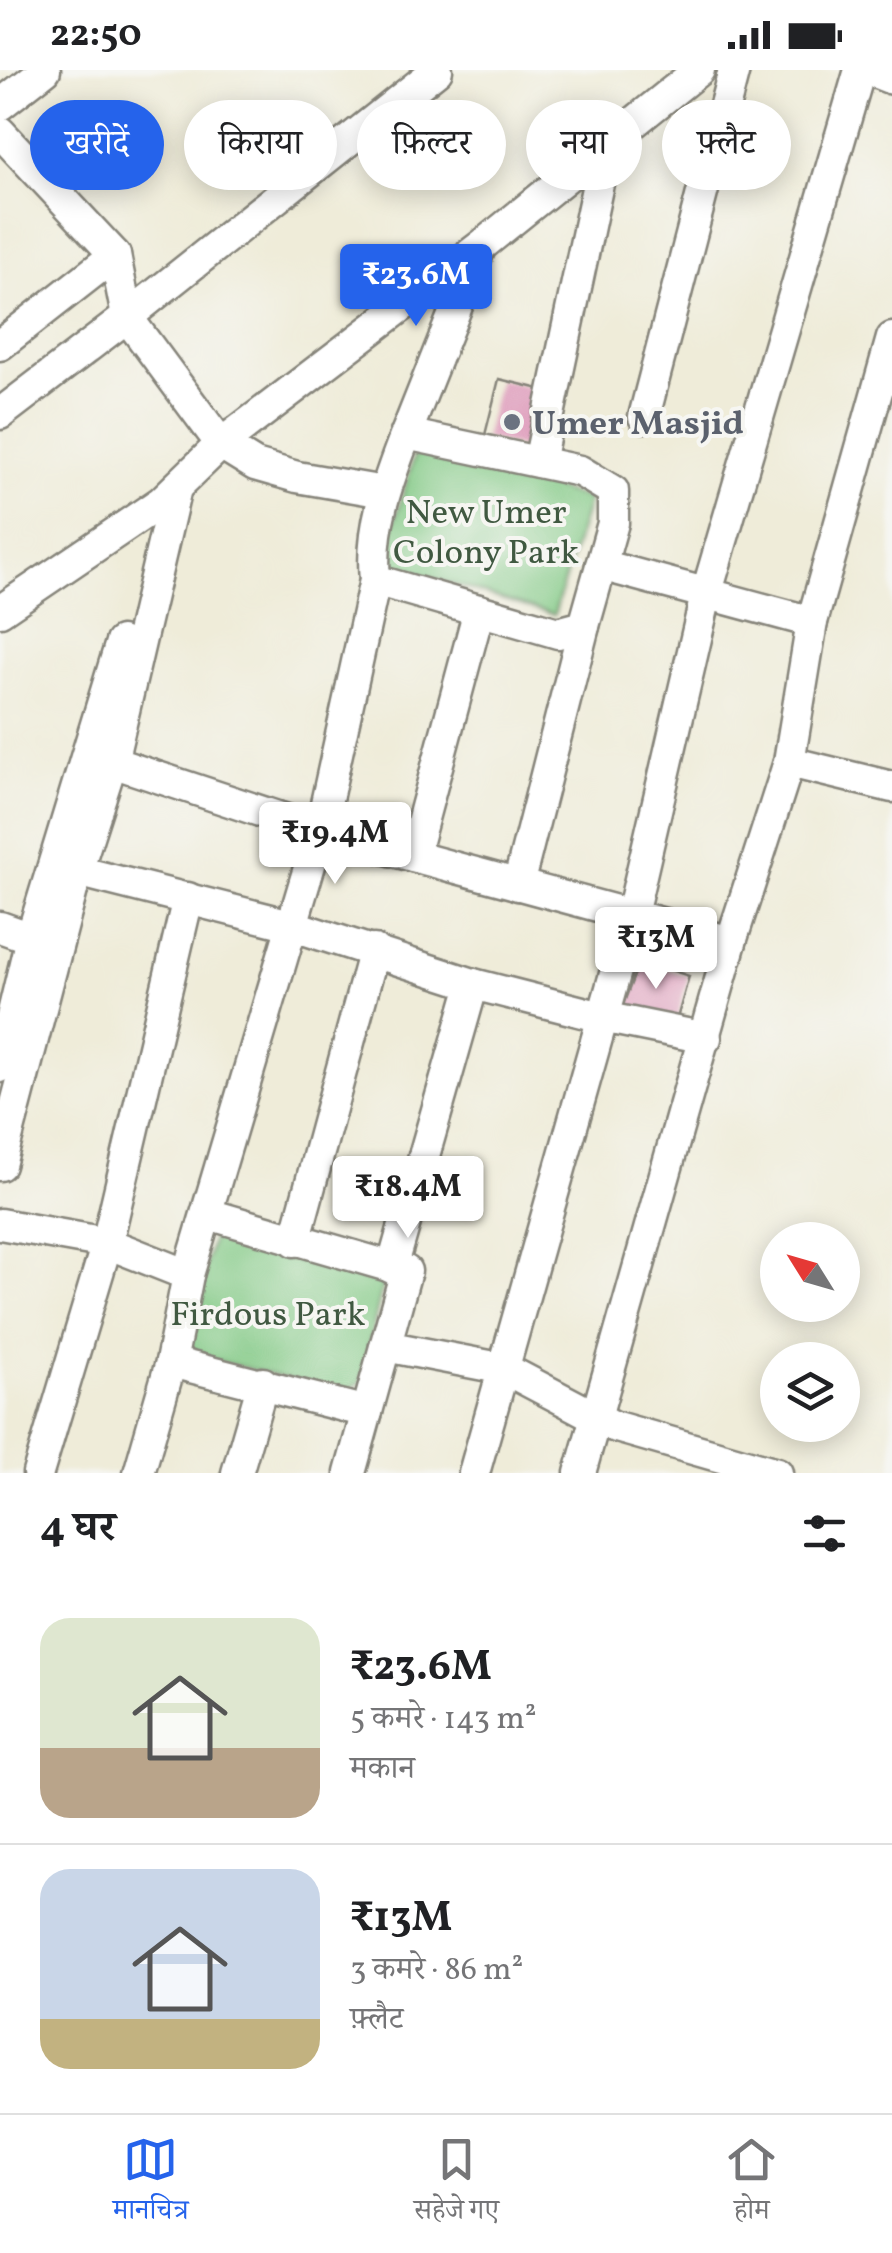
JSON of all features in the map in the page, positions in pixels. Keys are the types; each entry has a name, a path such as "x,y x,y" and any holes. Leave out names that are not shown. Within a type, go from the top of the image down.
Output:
{"street":[{"path":"0,105 44,70"},
{"path":"0,414 437,70"},
{"path":"642,114 699,70"},
{"path":"644,417 734,70"},
{"path":"474,1473 632,914 706,595 860,70"},
{"path":"868,70 892,79"},
{"path":"0,132 115,254 128,317 221,444 255,465 384,492"},
{"path":"0,611 168,495 221,444 481,246 548,190"},
{"path":"539,462 597,190"},
{"path":"139,1473 171,1362 188,1275 320,832 375,580 372,550 384,492 481,246"},
{"path":"0,345 115,254"},
{"path":"580,1473 604,1421 731,942 789,762 812,622 886,387 892,338"},
{"path":"406,434 580,471 612,491 614,523 518,886"},
{"path":"0,1165 78,870 100,758 168,495"},
{"path":"601,565 812,622"},
{"path":"375,580 558,633 584,626"},
{"path":"414,856 478,610"},
{"path":"100,758 320,832 731,942"},
{"path":"0,1067 31,938 100,758"},
{"path":"789,762 892,787"},
{"path":"78,870 291,925 473,984 602,1017 706,1038"},
{"path":"38,1473 107,1243 188,898"},
{"path":"0,927 31,938"},
{"path":"295,1242 374,950"},
{"path":"392,1268 473,984"},
{"path":"208,1214 406,1272 350,1473"},
{"path":"0,1224 107,1243 188,1275"},
{"path":"385,1346 505,1370 604,1421 778,1473"},
{"path":"171,1362 367,1412"},
{"path":"238,1473 263,1384"},
{"path":"600,1473 604,1421"}],"green space":[{"name":"New Umer Colony Park","path":"417,447 589,499 554,615 382,563"},
{"name":"Firdous Park","path":"213,1236 383,1284 361,1382 343,1393 182,1352"}],"building":[{"path":"499,379 544,390 530,449 484,439"},
{"path":"640,960 689,976 676,1022 621,1010"}],"place":[{"name":"Umer Masjid","path":"512,422"}]}
